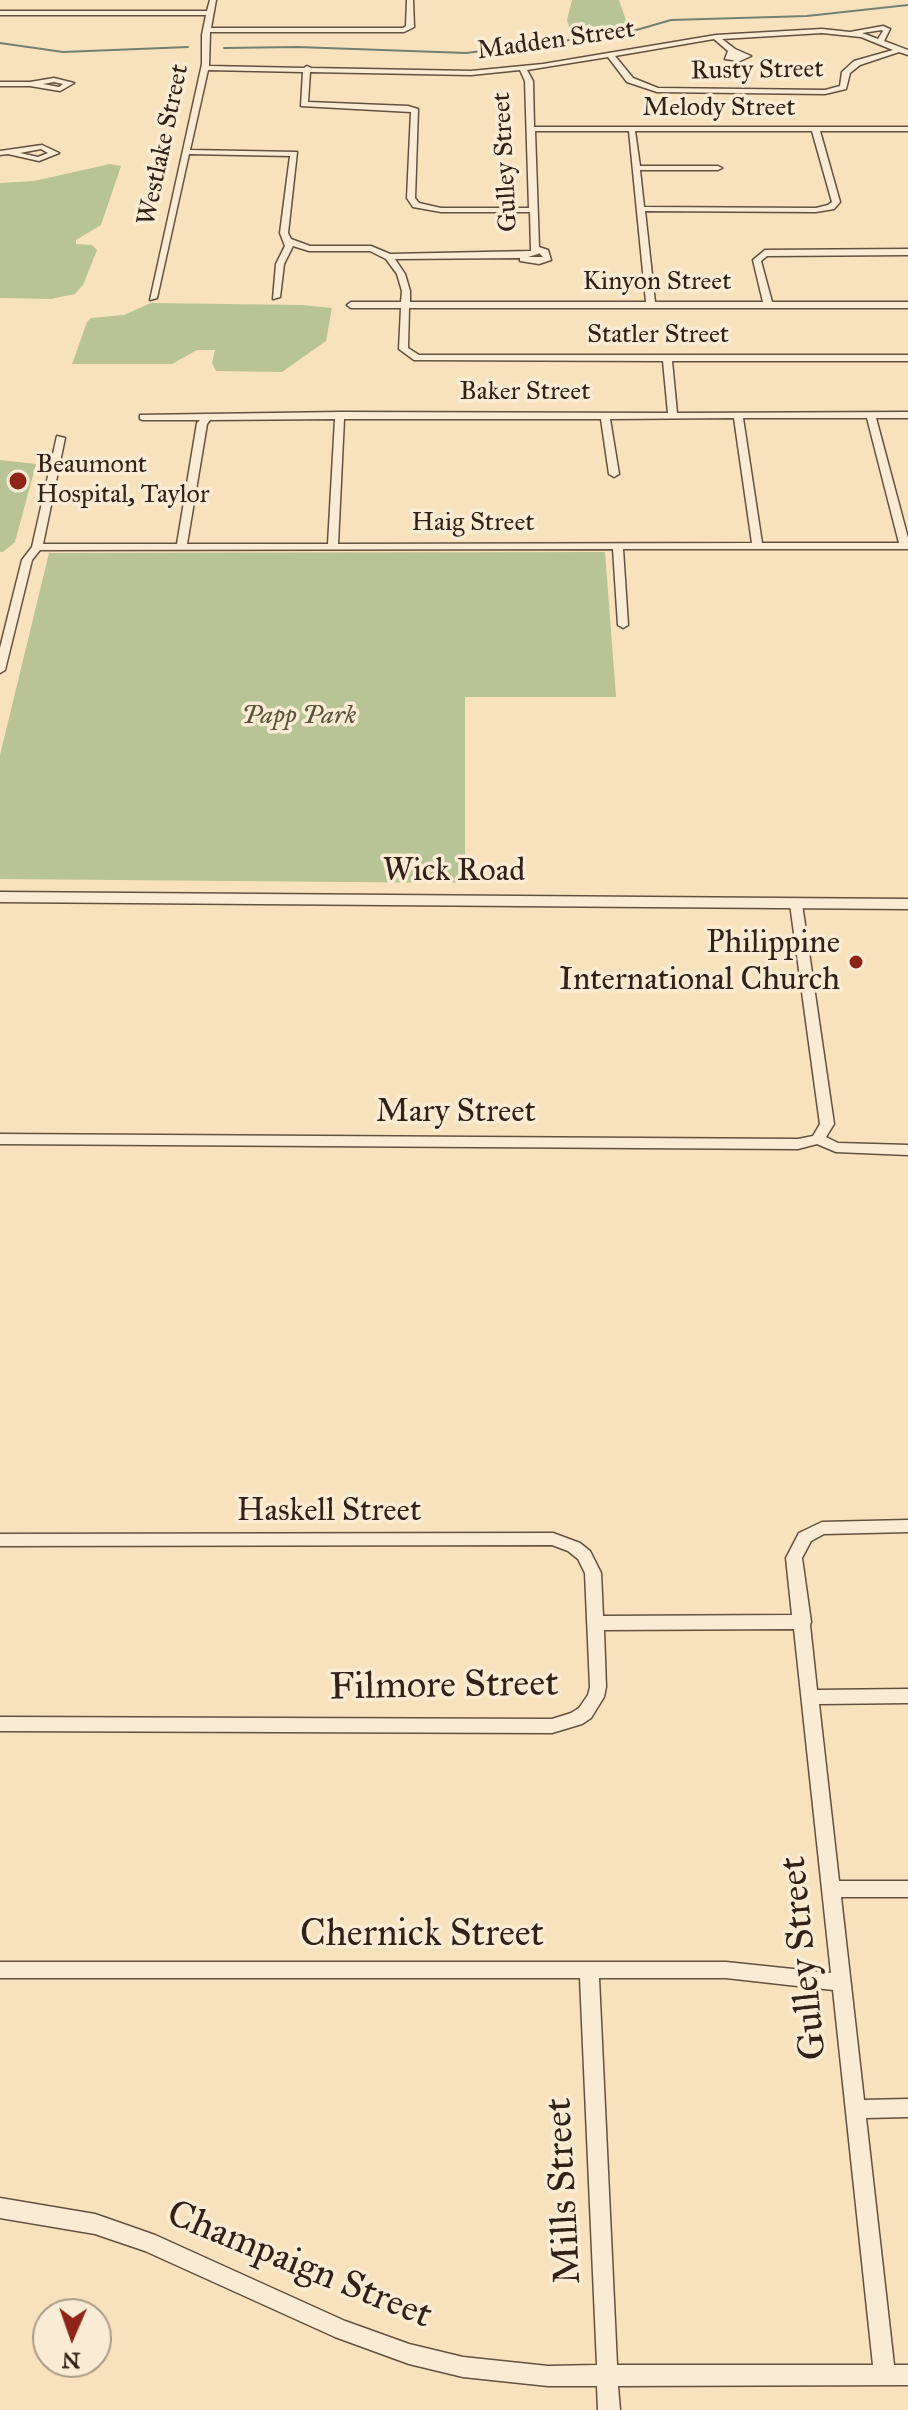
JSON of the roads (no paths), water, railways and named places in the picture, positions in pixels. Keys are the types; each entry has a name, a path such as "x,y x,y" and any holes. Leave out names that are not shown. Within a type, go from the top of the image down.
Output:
{"street":[{"name":"Westlake Street","path":"153,298 205,68 207,30 213,0"},
{"path":"207,30 407,29 410,27 410,0"},
{"path":"0,13 210,13"},
{"name":"Madden Street","path":"205,68 462,73 522,68 716,37 848,33 904,51"},
{"path":"716,37 732,51"},
{"name":"Rusty Street","path":"610,55 630,80 657,90 825,92 845,86 846,72 857,63 904,51"},
{"path":"307,68 303,103 307,105 413,110 411,198 416,205 450,211 533,210"},
{"name":"Gulley Street","path":"522,68 529,81 534,251"},
{"path":"0,84 30,84"},
{"name":"Melody Street","path":"530,129 908,129"},
{"path":"640,209 816,210 831,207 836,202 815,129"},
{"path":"632,132 651,305"},
{"path":"186,152 291,153 295,156 284,233 289,246 280,264 276,297"},
{"path":"0,153 11,153"},
{"path":"636,168 718,168"},
{"path":"287,241 309,248 371,249 389,257 519,255 534,251 545,252 548,258 531,261 519,255"},
{"path":"768,305 757,260 762,254 775,251 908,252"},
{"path":"389,257 403,280 406,305"},
{"name":"Kinyon Street","path":"351,305 908,305"},
{"name":"Statler Street","path":"406,305 403,349 408,355 428,359 908,358"},
{"path":"667,358 673,415"},
{"path":"333,546 340,415"},
{"path":"605,415 614,474"},
{"path":"738,415 757,546"},
{"path":"871,415 907,546"},
{"name":"Baker Street","path":"143,417 908,415"},
{"path":"182,546 202,423 206,419"},
{"path":"0,670 27,560 37,547 60,438"},
{"path":"618,546 623,625"},
{"name":"Haig Street","path":"37,547 907,546"},
{"name":"Wick Road","path":"0,897 908,904"},
{"path":"796,904 827,1124 818,1139"},
{"name":"Mary Street","path":"0,1139 798,1144 818,1139 836,1147 908,1150"},
{"name":"Gulley Street","path":"885,2375 812,1697 794,1558 805,1537 822,1528 908,1526"},
{"name":"Haskell Street","path":"0,1540 553,1539 574,1547 590,1563 594,1623"},
{"path":"594,1623 803,1622"},
{"name":"Filmore Street","path":"0,1724 564,1724 585,1713 596,1697 594,1623"},
{"path":"812,1697 908,1696"},
{"path":"832,1889 908,1889"},
{"name":"Chernick Street","path":"0,1970 726,1970 842,1983"},
{"name":"Mills Street","path":"589,1970 609,2410"},
{"path":"856,2109 908,2108"},
{"name":"Champaign Street","path":"0,2208 95,2224 148,2242 342,2330 409,2354 511,2374 908,2375"}],"waterway":[{"path":"224,48 298,47 466,53 626,33 671,20 807,16 908,5"},
{"path":"0,43 63,52 188,47"}],"place":[{"name":"Beaumont Hospital, Taylor","path":"18,481"},
{"name":"Philippine International Church","path":"856,962"}],"park label":[{"name":"Papp Park","path":"299,717"}]}
